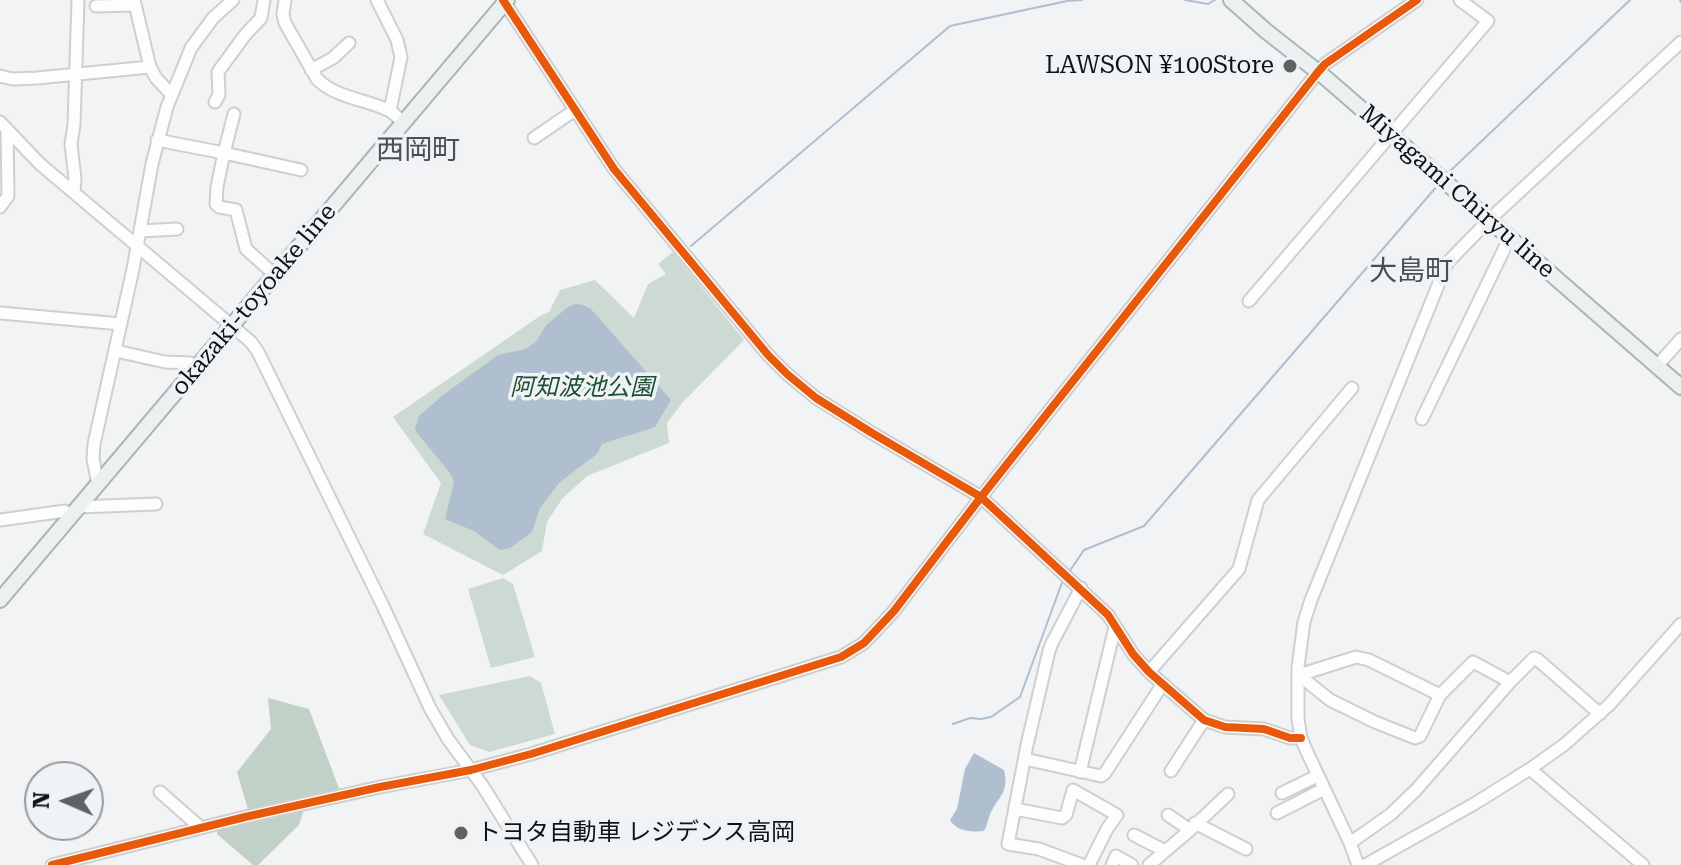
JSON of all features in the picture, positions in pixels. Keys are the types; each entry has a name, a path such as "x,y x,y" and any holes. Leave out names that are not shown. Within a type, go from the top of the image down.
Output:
{"main road":[{"name":"Miyagami Chiryu line","path":"1231,0 1490,219 1681,387"},
{"name":"okazaki-toyoake line","path":"0,600 505,1"}],"street":[{"path":"74,192 71,144 78,0"},
{"path":"98,484 93,459 94,444 141,231 157,140 171,94 191,48 213,18 233,0"},
{"path":"215,102 219,95 218,72 261,18 264,0"},
{"path":"285,0 285,23 321,83 348,97 390,111 403,122"},
{"path":"377,0 400,50 390,111"},
{"path":"52,865 201,828 380,787 471,770 531,754 841,657 864,643 894,611 1318,72 1417,0"},
{"path":"1249,301 1488,21 1460,0"},
{"path":"505,1 614,169 787,374 827,405 981,497 1081,588 1108,615 1133,654 1149,672 1204,720 1225,727 1264,729 1290,738 1301,738"},
{"path":"96,6 134,2 150,67 171,94"},
{"path":"1358,865 1301,738 1298,667 1304,622 1311,600 1447,263 1490,219 1681,42"},
{"path":"311,70 333,58 349,43"},
{"path":"0,76 13,79 150,67"},
{"path":"534,138 575,110"},
{"path":"234,114 216,204 236,210 246,249 275,275"},
{"path":"4,127 40,164 251,342 383,606 430,708 532,865"},
{"path":"0,207 8,196 4,127"},
{"path":"157,140 301,170"},
{"path":"141,231 177,229"},
{"path":"1422,419 1510,237"},
{"path":"0,313 121,324"},
{"path":"1657,366 1681,339"},
{"path":"116,351 165,362 190,363 197,368"},
{"path":"1149,672 1239,569 1258,500 1352,388"},
{"path":"0,520 156,504"},
{"path":"1081,588 1052,643 1027,745 1008,844 1039,849 1082,865"},
{"path":"1365,865 1447,820 1565,744 1618,696 1681,624"},
{"path":"1080,772 1115,627"},
{"path":"1299,675 1356,657 1369,660 1440,695"},
{"path":"1350,843 1391,814 1416,790 1534,658 1600,714"},
{"path":"1299,675 1330,700 1415,738 1420,736 1440,695 1473,662 1510,682"},
{"path":"1025,759 1101,776 1162,685"},
{"path":"1171,771 1204,720"},
{"path":"1530,769 1643,865"},
{"path":"1282,793 1317,776"},
{"path":"1277,813 1324,789"},
{"path":"1015,809 1062,818 1066,815 1073,790 1117,815 1089,865"},
{"path":"160,792 201,828"},
{"path":"1149,865 1228,794"},
{"path":"1168,815 1246,849"},
{"path":"1134,835 1165,851"},
{"path":"1112,865 1116,856 1132,865"}],"green space":[{"name":"阿知波池公園","path":"673,252 744,340 683,402 667,423 669,443 587,476 562,499 547,522 542,551 503,575 423,534 441,483 393,417 549,312 560,290 595,280 634,318 648,284 666,274 658,264"},
{"path":"503,578 513,584 535,657 491,668 468,589"},
{"path":"530,676 541,683 555,734 489,752 470,745 439,695"}],"shaded area":[{"path":"268,698 309,709 340,791 249,813 237,772 271,729"},
{"path":"304,809 299,825 258,865 253,865 217,834 217,829"}],"water":[{"path":"576,304 591,309 671,400 655,427 602,444 597,454 560,482 540,508 532,532 510,548 500,550 474,531 445,519 454,482 415,428 419,416 443,395 498,355 525,349 536,342 546,325"},
{"path":"974,753 1004,770 1005,777 1003,793 984,831 961,829 950,820 957,809 965,769"}],"waterway":[{"path":"691,246 950,26 1082,0"},
{"path":"1185,0 1208,4 1215,0"},
{"path":"1447,174 1630,0"},
{"path":"1069,572 1084,550 1144,526 1438,185"},
{"path":"953,724 970,718 991,717 1020,697 1063,580"}],"cycle path":[{"path":"503,0 614,169 787,374 816,398 981,497 1108,615 1133,654 1149,672 1204,720 1225,727 1264,729 1290,738 1301,738"},
{"path":"52,865 245,817 471,770 531,754 841,657 864,643 894,611 1318,72 1417,0"}],"place":[{"name":"LAWSON ¥100Store","path":"1290,66"},
{"name":"トヨタ自動車 レジデンス高岡","path":"461,833"}],"district":[{"name":"西岡町","path":"418,151"},
{"name":"大島町","path":"1411,272"}]}
